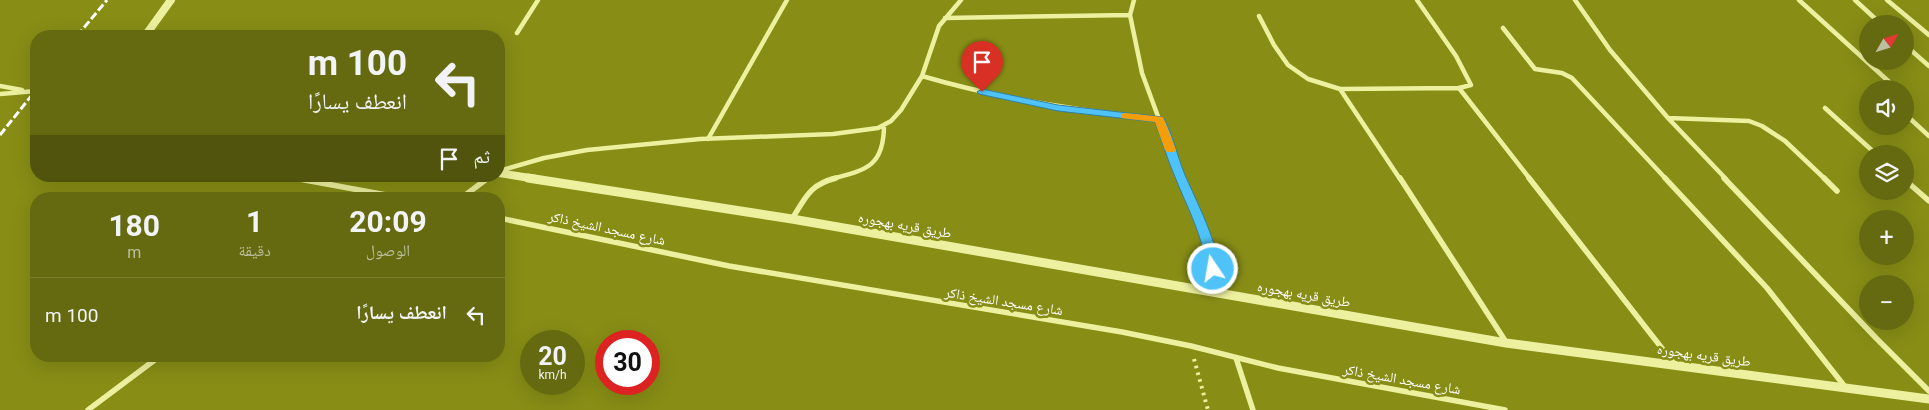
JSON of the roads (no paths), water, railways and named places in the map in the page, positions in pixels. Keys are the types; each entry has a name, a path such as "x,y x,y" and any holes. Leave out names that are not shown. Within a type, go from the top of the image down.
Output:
{"street":[{"path":"149,30 171,0"},
{"path":"516,34 538,0"},
{"path":"708,139 787,0"},
{"path":"505,170 563,154 708,139 833,134 862,131 884,125 891,121 901,110 922,76 940,26 961,0"},
{"path":"1134,0 1130,15 1142,73 1212,257 1213,269 1208,292"},
{"path":"1259,16 1285,64 1297,74 1316,84 1340,89 1459,88 1468,86 1471,83 1456,56 1417,0"},
{"path":"1575,0 1610,50 1668,118 1849,310 1929,391"},
{"path":"1799,0 1888,80"},
{"path":"1855,0 1872,15"},
{"path":"1887,0 1929,35"},
{"path":"945,18 1130,15"},
{"path":"1503,28 1534,69 1562,73 1572,78 1767,288 1847,388"},
{"path":"1914,53 1929,66"},
{"path":"922,76 951,85 1058,108 1159,119"},
{"path":"0,86 25,91"},
{"path":"1459,88 1675,365"},
{"path":"1340,89 1376,141 1506,342"},
{"path":"0,94 30,91"},
{"path":"1824,108 1866,145"},
{"path":"1668,118 1730,120 1760,124 1784,141 1837,190"},
{"path":"1914,122 1929,136"},
{"path":"792,219 816,185 857,172 876,162 881,155 884,141 884,125"},
{"name":"طريق قريه بهجوره","path":"505,173 792,219 1506,342 1929,399"},
{"path":"317,182 371,192"},
{"path":"470,192 483,182"},
{"path":"1914,188 1929,201"},
{"name":"شارع مسجد الشيخ ذاكر","path":"505,219 738,268 1122,332 1360,384 1506,410"},
{"path":"1236,358 1253,410"},
{"path":"88,410 152,362"}],"railway":[{"path":"82,30 107,0"},
{"path":"0,135 30,98"}]}
